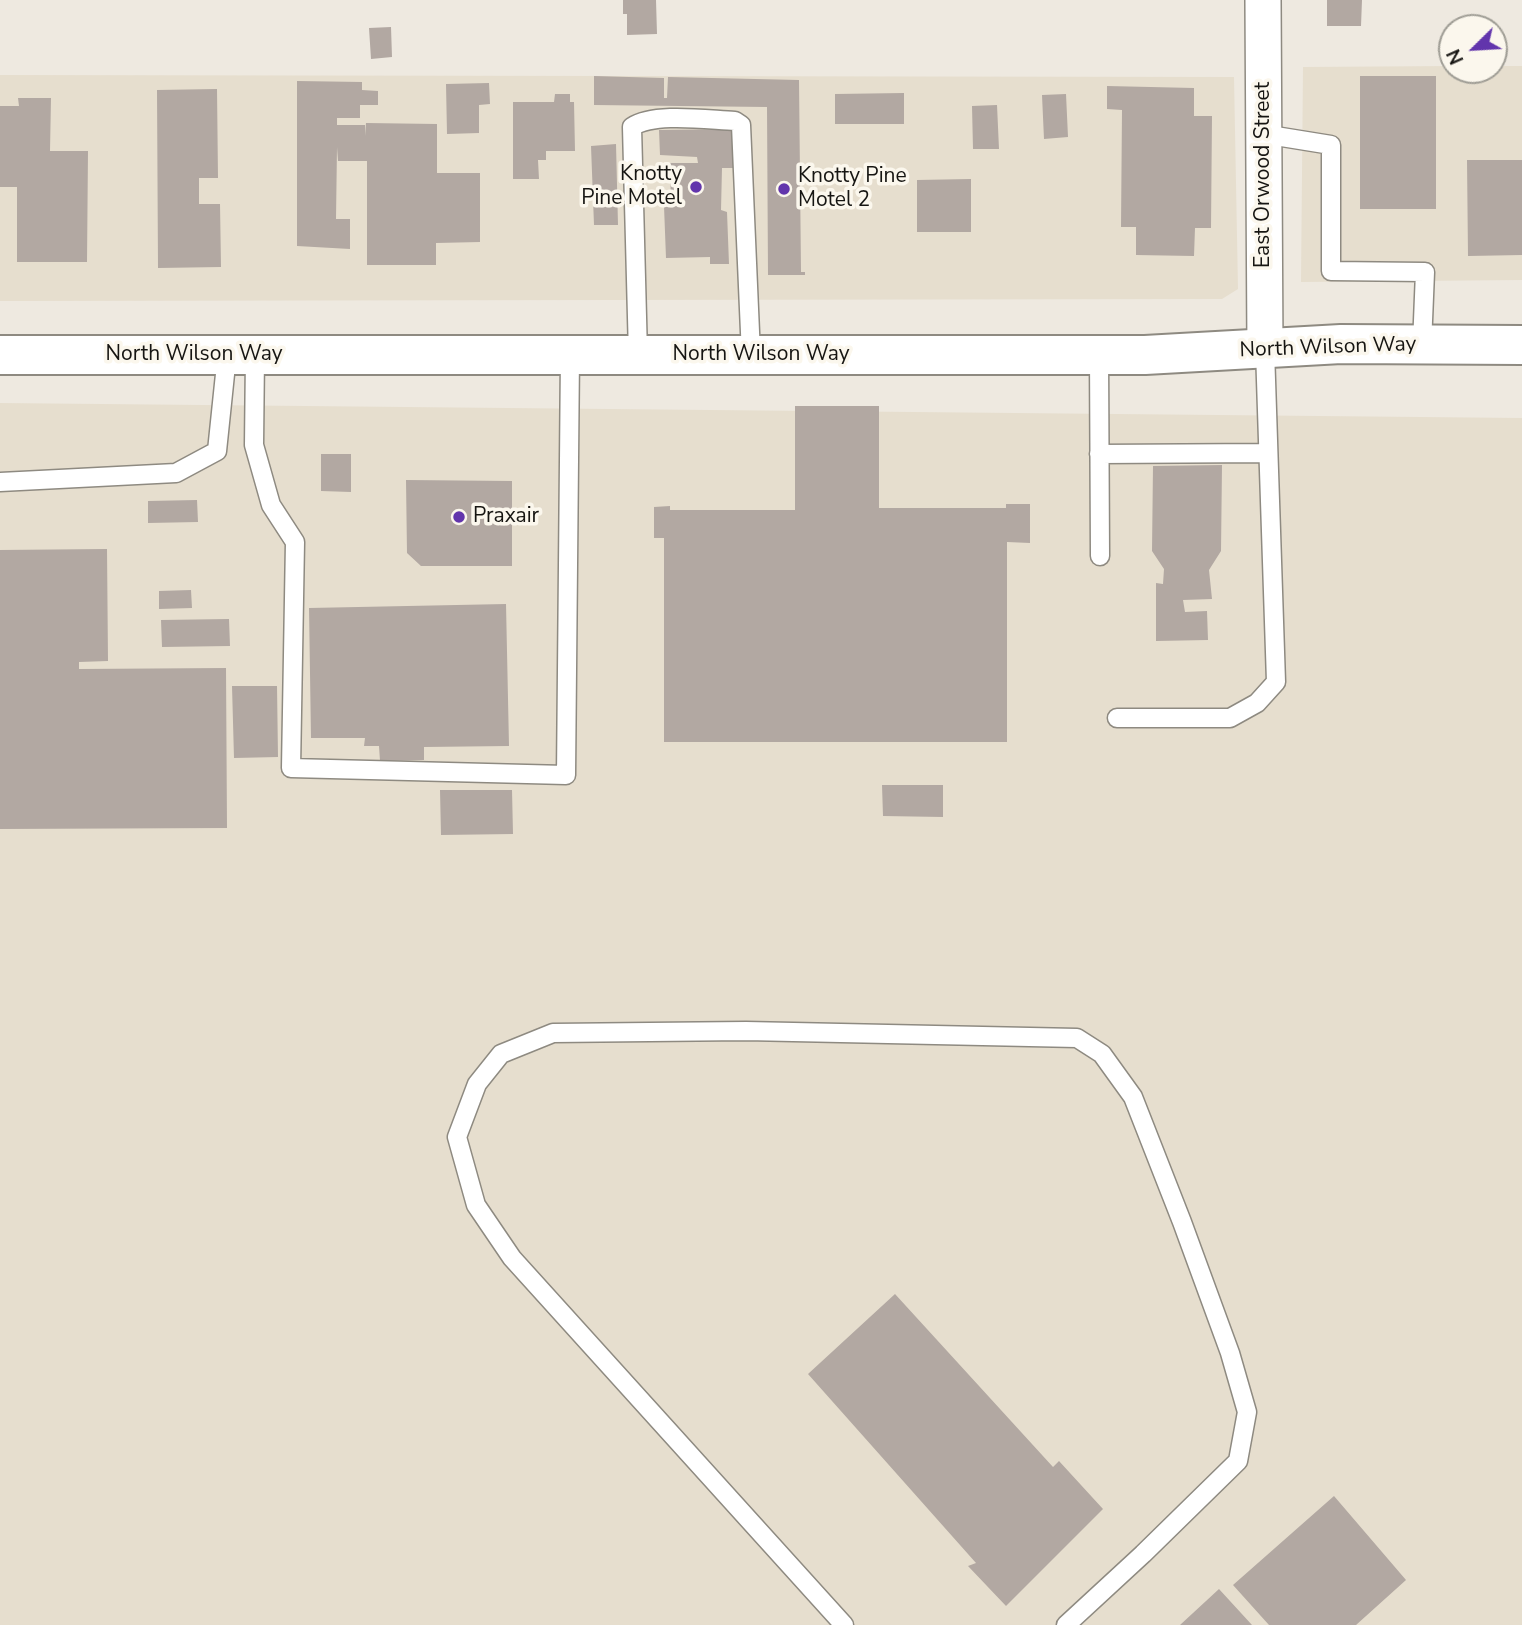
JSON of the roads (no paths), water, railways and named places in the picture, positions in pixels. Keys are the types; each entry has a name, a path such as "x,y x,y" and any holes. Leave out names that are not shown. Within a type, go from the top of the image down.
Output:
{"main road":[{"name":"North Wilson Way","path":"0,355 1099,355 1265,350 1341,344 1522,345"}],"street":[{"name":"East Orwood Street","path":"1263,0 1265,350"}],"lane":[{"path":"638,355 632,127 640,122 656,119 735,121 741,125 751,355"},
{"path":"1264,134 1331,145 1331,271 1425,272 1422,345"},
{"path":"1117,718 1230,718 1257,703 1276,682 1265,350"},
{"path":"241,355 254,445 271,505 295,542 291,768 566,775 570,355"},
{"path":"0,482 176,473 217,451 241,355"},
{"path":"1099,355 1100,556"},
{"path":"1100,454 1268,453"},
{"path":"844,1625 512,1258 476,1205 457,1138 477,1084 501,1054 553,1033 746,1031 1077,1038 1102,1054 1133,1097 1230,1353 1247,1412 1238,1461 1066,1625"}],"place":[{"name":"Knotty Pine Motel","path":"696,187"},
{"name":"Knotty Pine Motel 2","path":"784,189"},
{"name":"Praxair","path":"459,517"}]}
